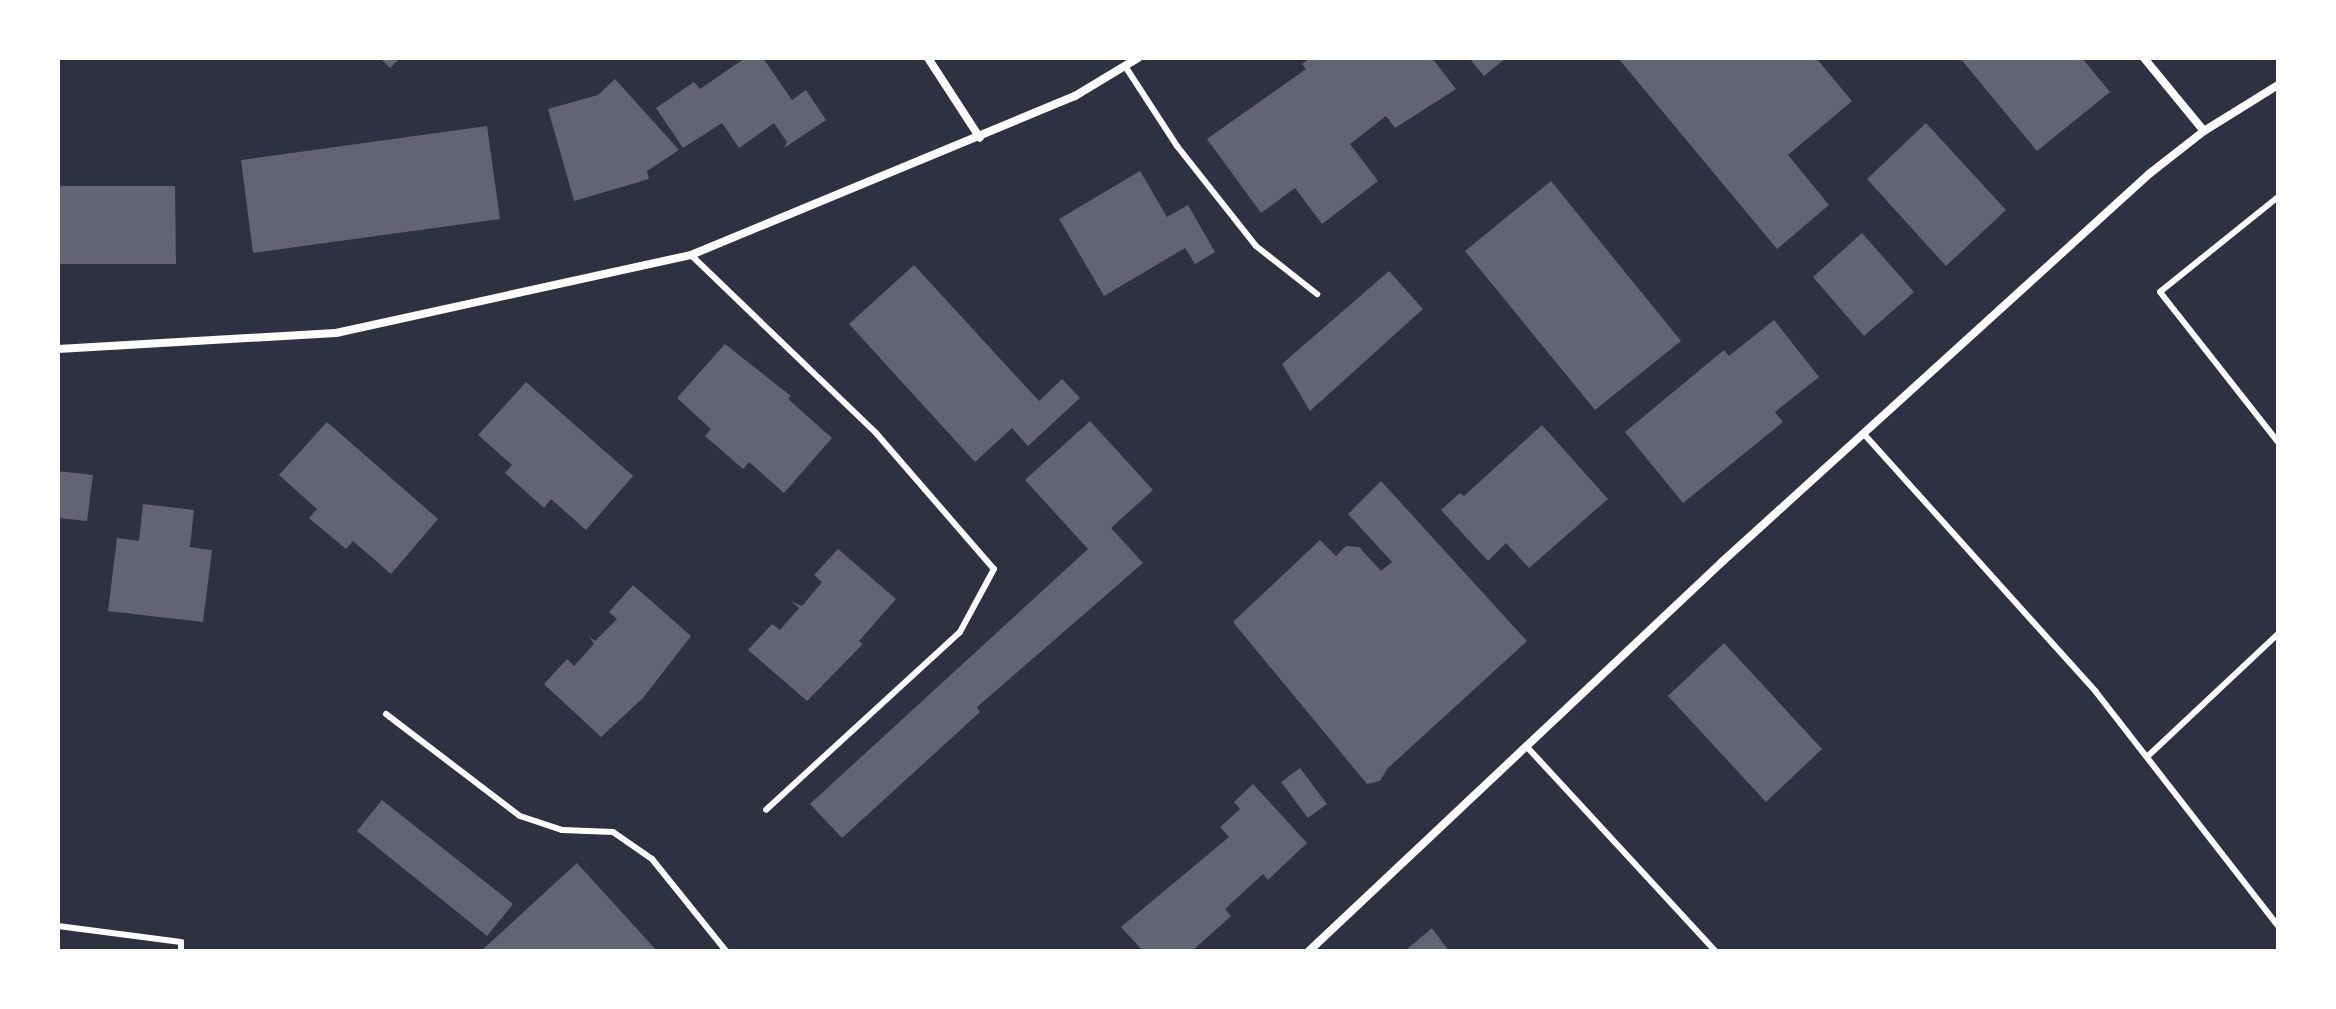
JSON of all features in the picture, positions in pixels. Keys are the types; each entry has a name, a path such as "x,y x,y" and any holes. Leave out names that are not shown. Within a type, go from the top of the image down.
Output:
{"street":[{"path":"928,58 980,138"},
{"path":"58,349 336,333 691,255 980,138 1075,96 1138,58"},
{"path":"2144,58 2204,131"},
{"path":"1309,951 1863,433 2204,131 2278,85"}],"lane":[{"path":"1125,66 1177,146 1256,246 1317,294"},
{"path":"2278,197 2160,292 2278,442"},
{"path":"691,255 876,433 994,569 960,632 766,810"},
{"path":"1863,433 2148,756 2278,926"},
{"path":"2148,756 2278,634"},
{"path":"386,714 520,816 562,830 613,832 652,859 726,951"},
{"path":"1527,747 1715,951"},
{"path":"58,926 181,942 181,951"}],"building":[{"path":"380,58 400,58 390,68"},
{"path":"745,58 763,58 792,100 806,90 826,120 784,148 787,142 774,123 739,148 722,123 683,148 656,108 694,82 700,89"},
{"path":"1310,58 1432,58 1456,89 1395,128 1386,116 1350,144 1378,181 1322,224 1295,188 1261,213 1207,139 1306,69 1302,64"},
{"path":"1469,58 1506,58 1484,76"},
{"path":"1618,58 1816,58 1852,101 1788,155 1829,205 1777,249"},
{"path":"1960,58 2082,58 2110,92 2037,151"},
{"path":"615,79 679,150 647,171 649,179 574,201 548,109 598,95"},
{"path":"1926,123 2006,210 1946,266 1867,179"},
{"path":"487,126 500,219 253,253 241,160"},
{"path":"1140,171 1167,217 1188,205 1215,252 1195,264 1185,248 1104,296 1059,219"},
{"path":"1551,181 1681,341 1595,410 1465,251"},
{"path":"58,186 175,186 176,264 58,264"},
{"path":"1862,233 1914,292 1864,336 1813,277"},
{"path":"914,265 1039,401 1062,379 1080,398 1028,446 1012,428 975,462 849,324"},
{"path":"1389,271 1423,309 1310,411 1282,364"},
{"path":"1774,320 1819,377 1775,412 1783,422 1683,503 1625,432 1724,350 1729,356"},
{"path":"725,344 791,396 788,399 832,438 784,493 749,462 743,469 705,436 711,429 677,398"},
{"path":"526,382 633,476 586,530 551,499 544,508 505,473 512,465 478,435"},
{"path":"1090,421 1153,490 1111,528 1143,563 977,707 980,712 842,838 810,804 1088,549 1025,480"},
{"path":"327,422 438,519 391,574 353,541 346,549 309,518 317,509 279,475"},
{"path":"1542,425 1608,499 1529,568 1506,543 1488,561 1441,510 1460,493 1464,496"},
{"path":"58,471 93,475 87,521 58,518"},
{"path":"1381,481 1527,641 1387,769 1380,781 1367,784 1233,622 1320,540 1336,556 1346,546 1359,547 1381,571 1392,562 1348,514"},
{"path":"143,504 194,510 190,547 212,550 203,622 108,611 117,538 139,541"},
{"path":"838,549 896,599 859,641 863,644 807,701 748,650 772,624 780,630 799,608 791,601 802,606 822,582 814,575"},
{"path":"633,585 691,636 643,698 601,737 544,684 567,659 574,666 594,644 589,636 595,641 617,619 609,612"},
{"path":"1724,643 1822,749 1766,802 1668,696"},
{"path":"1300,768 1327,804 1308,818 1281,782"},
{"path":"1253,784 1307,843 1268,880 1263,874 1225,909 1231,916 1192,951 1143,951 1121,927 1229,837 1220,827 1240,809 1234,802"},
{"path":"382,800 513,904 487,936 357,831"},
{"path":"577,863 657,951 481,951"},
{"path":"1432,928 1449,951 1405,951"}]}
